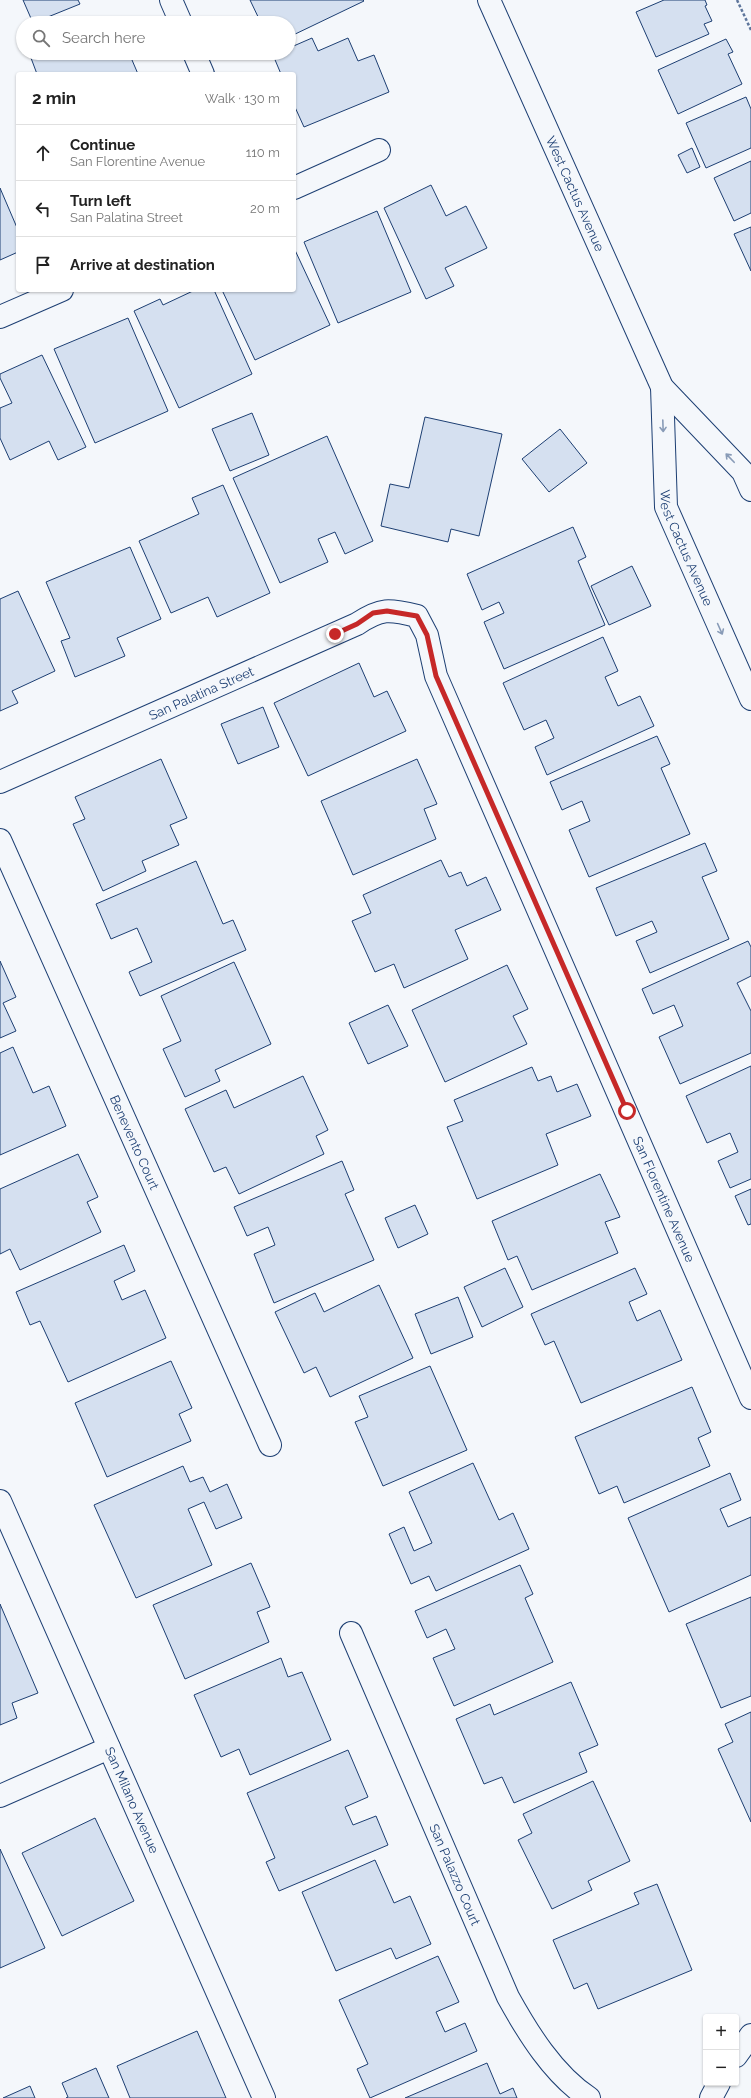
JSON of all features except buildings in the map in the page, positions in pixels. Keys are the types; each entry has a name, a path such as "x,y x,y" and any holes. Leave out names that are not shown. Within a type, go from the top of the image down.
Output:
{"street":[{"path":"171,0 178,16"},
{"name":"West Cactus Avenue","path":"489,0 662,387 743,472 751,490"},
{"path":"197,60 202,72"},
{"path":"296,187 379,150"},
{"path":"0,317 57,292"},
{"name":"West Cactus Avenue","path":"662,387 666,507 751,699"},
{"name":"San Palatina Street","path":"0,782 357,624 373,613 387,611 402,612"},
{"name":"San Florentine Avenue","path":"402,612 417,616 427,635 436,676 751,1398"},
{"name":"Benevento Court","path":"0,840 270,1445"},
{"name":"San Milano Avenue","path":"0,1501 264,2098"},
{"name":"San Palazzo Court","path":"351,1633 508,1996 525,2028 554,2066 589,2098"},
{"path":"0,1796 109,1748"},
{"path":"739,2052 751,2035"},
{"path":"711,2098 717,2086"}],"path":[{"path":"738,0 751,30"}],"route":[{"path":"335,634 357,624 373,613 387,611 402,612 417,616 427,635 429,650 436,676 627,1111"}]}
